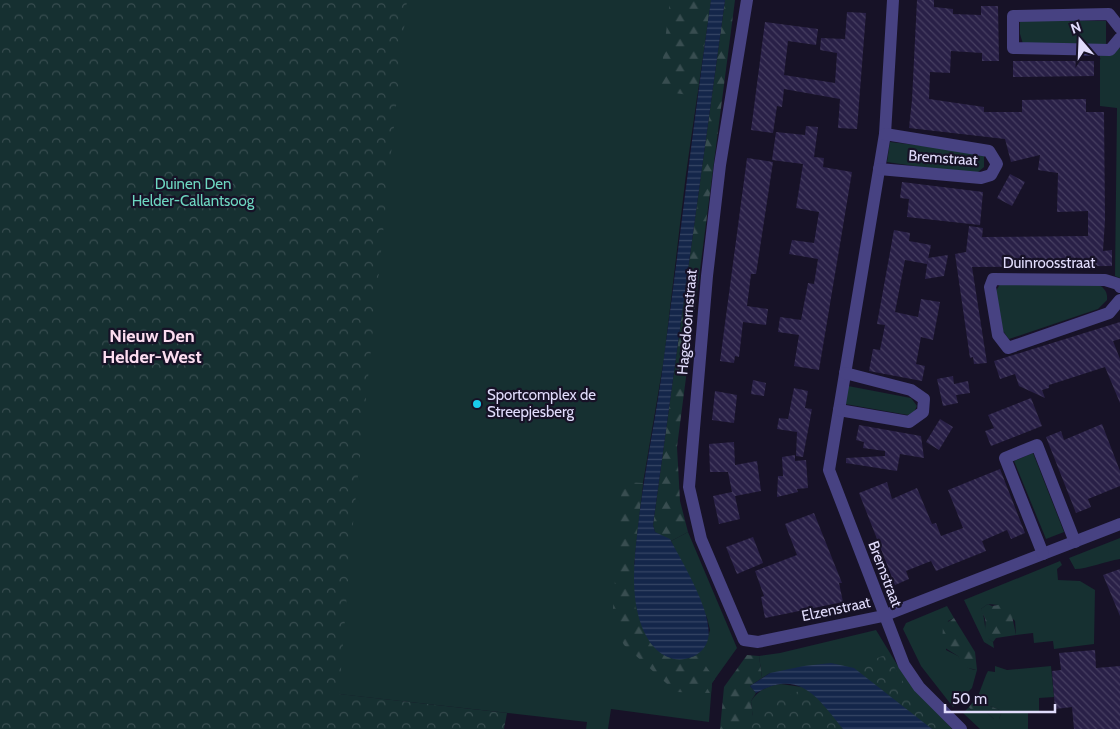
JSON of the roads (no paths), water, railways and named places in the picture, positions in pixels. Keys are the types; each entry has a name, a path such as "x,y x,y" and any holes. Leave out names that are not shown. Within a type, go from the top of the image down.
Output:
{"street":[{"name":"Hagedoornstraat","path":"744,640 701,539 689,487 707,276 720,165 747,0"},
{"name":"Bremstraat","path":"894,0 886,134 828,470 883,616 904,665 919,687 961,729"},
{"path":"1120,28 1109,14 1014,16 1013,48 1110,50 1120,38"},
{"name":"Bremstraat","path":"880,169 981,178 991,175 996,164 989,151 886,134"},
{"name":"Duinroosstraat","path":"1120,287 1118,284 1105,280 993,279 990,287 998,335 1008,348 1109,313 1120,300"},
{"path":"839,410 909,422 923,412 924,399 911,390 845,373"},
{"path":"1043,554 1005,458 1037,445 1075,542"},
{"name":"Elzenstraat","path":"744,640 758,642 883,616 1120,524"}],"water":[{"path":"711,0 725,0 653,525 655,532 670,539 682,561 702,602 709,628 707,642 700,652 692,657 675,659 661,653 645,635 636,603 634,565 647,463 661,378"},
{"path":"831,663 854,668 932,729 843,729 816,697 807,690 796,685 785,684 771,686 756,693 750,686 770,673"}],"place":[{"name":"Sportcomplex de Streepjesberg","path":"477,404"}],"district":[{"name":"Nieuw Den Helder-West","path":"152,346"}],"park label":[{"name":"Duinen Den Helder-Callantsoog","path":"193,192"}]}
